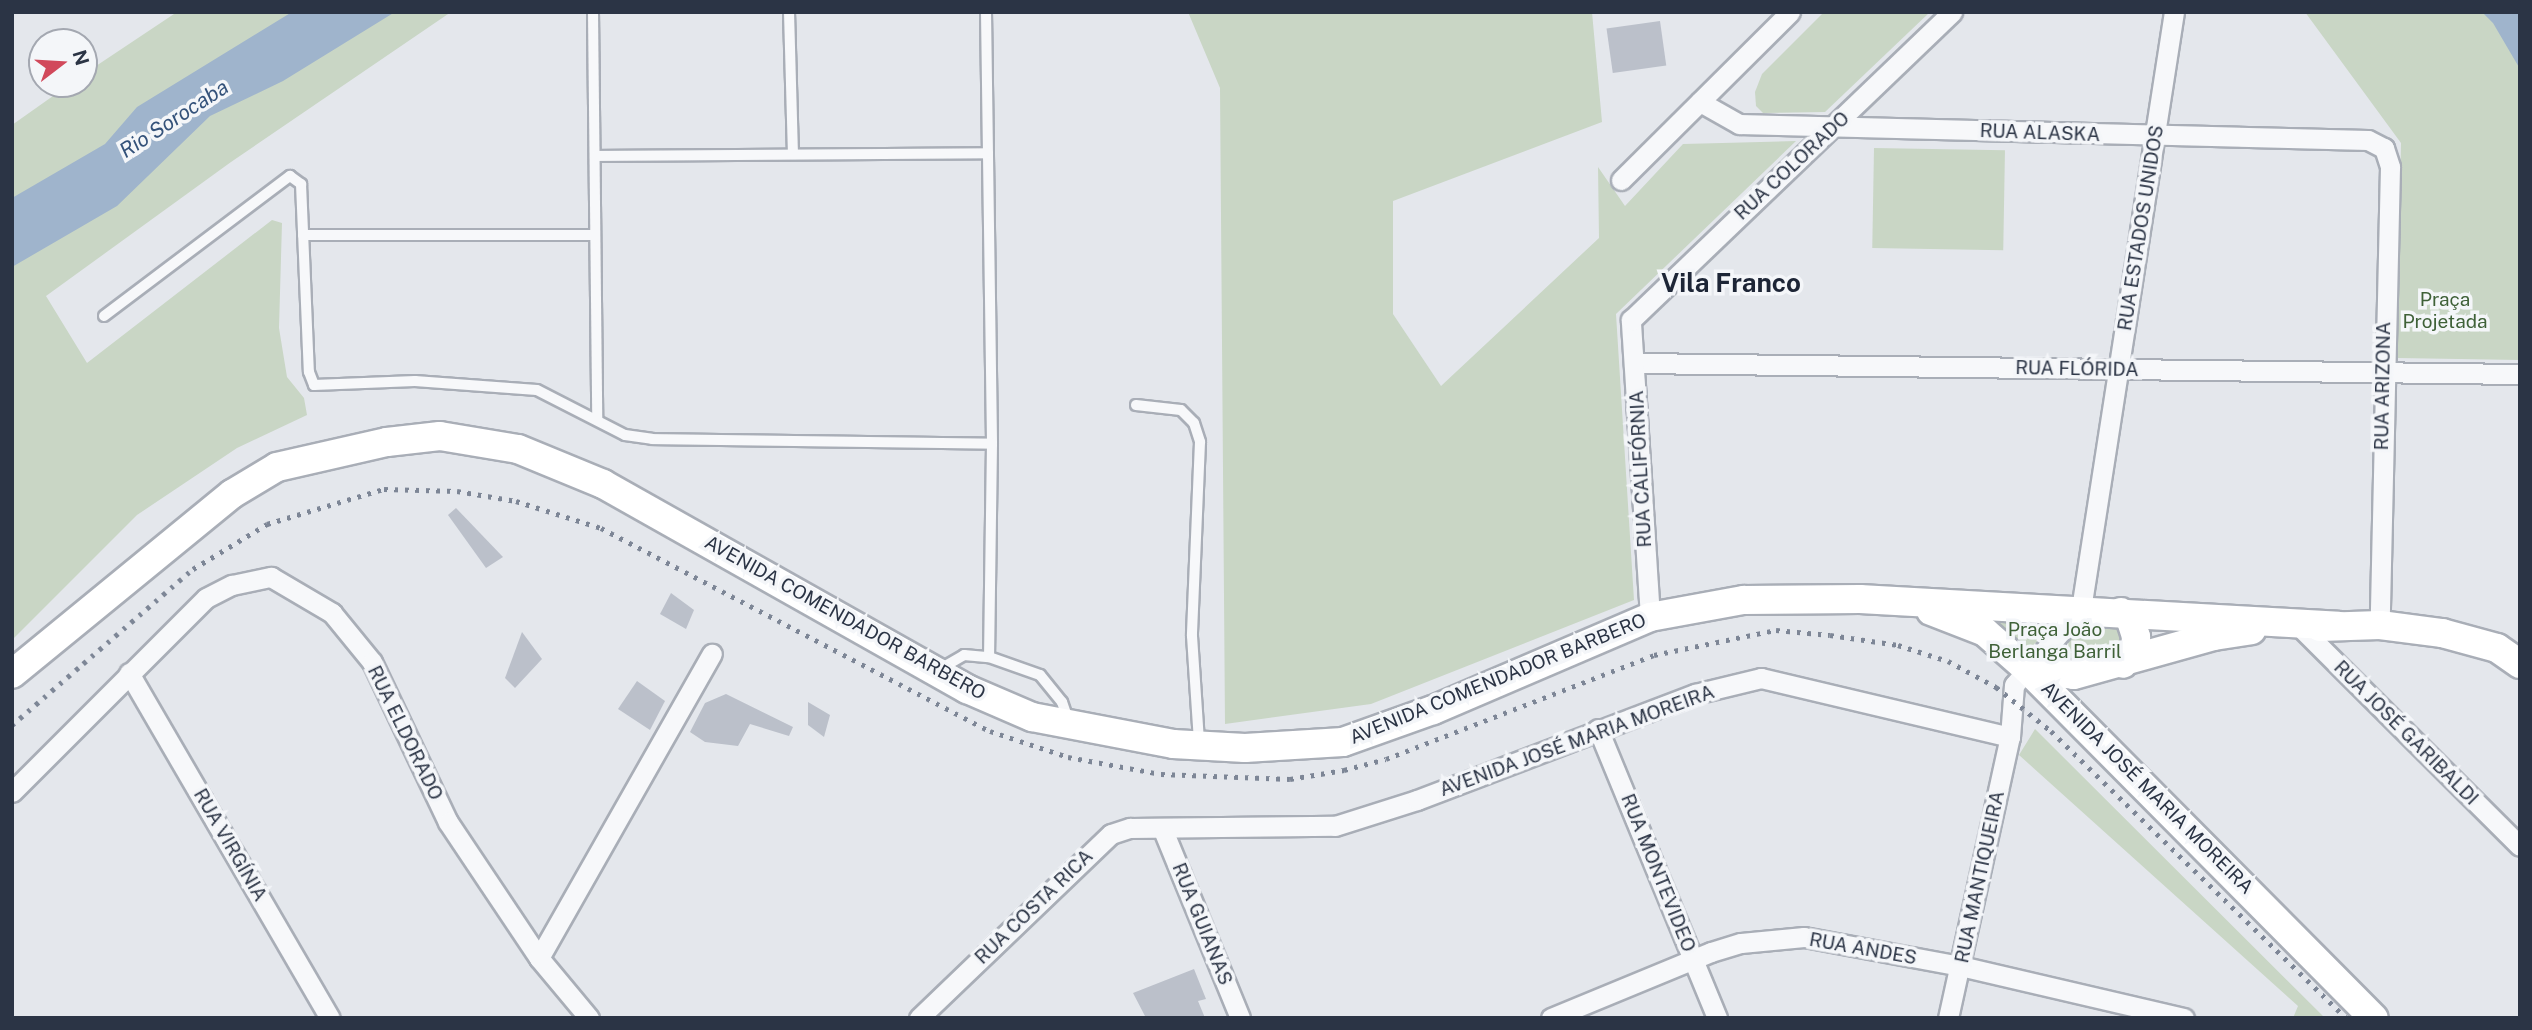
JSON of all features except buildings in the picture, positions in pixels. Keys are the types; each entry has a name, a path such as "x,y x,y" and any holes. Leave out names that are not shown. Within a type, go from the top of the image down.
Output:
{"main road":[{"name":"AVENIDA COMENDADOR BARBERO","path":"12,674 232,494 277,467 374,444 440,436 517,449 603,484 937,672 1032,717 1071,727 1199,745 1343,742 1433,710 1590,639 1650,617 1744,600 1909,602 2297,624 2379,625 2442,633 2497,648 2520,664"},
{"name":"AVENIDA COMENDADOR BARBERO","path":"1909,602 1984,632 2027,669 2074,675 2123,664 2214,636 2297,624"},
{"path":"2121,612 2130,618 2136,638 2135,649 2123,664"},
{"name":"AVENIDA JOSÉ MARIA MOREIRA","path":"2027,669 2374,1018"}],"street":[{"path":"1621,180 1790,12"},
{"name":"RUA COLORADO","path":"1631,320 1952,12"},
{"name":"RUA ESTADOS UNIDOS","path":"2081,610 2174,12"},
{"name":"RUA ALASKA","path":"1700,102 1716,115 1739,124 2368,140 2384,148"},
{"name":"RUA ARIZONA","path":"2379,625 2382,372 2390,167 2384,148"},
{"name":"RUA CALIFÓRNIA","path":"1631,320 1650,617"},
{"name":"RUA FLÓRIDA","path":"1635,363 2520,374"},
{"name":"RUA ELDORADO","path":"12,792 205,598 233,585 271,577 302,591 332,613 372,662 448,821 539,958 589,1018"},
{"path":"2027,669 2081,610"},
{"name":"RUA JOSÉ GARIBALDI","path":"2297,624 2520,846"},
{"path":"539,958 712,654"},
{"name":"AVENIDA JOSÉ MARIA MOREIRA","path":"1163,831 1335,827 1695,694 1760,678 2010,737 2014,685 2027,669"},
{"name":"RUA VIRGÍNIA","path":"130,673 330,1018"},
{"name":"RUA MONTEVIDEO","path":"1598,729 1717,1018"},
{"name":"RUA MANTIQUEIRA","path":"1948,1018 2010,737"},
{"name":"RUA COSTA RICA","path":"919,1018 1111,834 1130,828 1163,831"},
{"name":"RUA GUIANAS","path":"1163,831 1240,1018"},
{"name":"RUA ANDES","path":"1551,1018 1694,959 1741,943 1804,937 1960,966 2184,1018"}],"lane":[{"path":"593,12 597,420"},
{"path":"789,12 793,154"},
{"path":"986,12 992,444 989,657"},
{"path":"595,156 988,153"},
{"path":"104,316 290,176 301,184 309,372 314,385 415,381 537,390 625,435 652,439 992,444"},
{"path":"303,235 595,235"},
{"path":"1136,405 1181,410 1194,423 1200,442 1192,636 1199,745"},
{"path":"937,672 952,659 989,657 1040,675 1062,702 1071,727"}],"green space":[{"path":"177,12 451,12 231,162 46,296 87,363 272,220 282,223 279,328 287,377 304,398 307,415 237,448 137,515 12,640 12,125 50,98 98,98 98,65"},
{"path":"1188,12 1592,12 1602,122 1393,201 1393,314 1441,386 1599,238 1598,167 1625,206 1683,144 1796,141 1616,314 1634,600 1371,704 1225,724 1220,88"},
{"path":"1824,12 1930,12 1825,112 1763,113 1756,106 1755,92 1762,74"},
{"name":"Praça Projetada","path":"2305,12 2520,12 2520,360 2397,358 2401,143"},
{"path":"1874,148 2005,150 2003,250 1872,248"},
{"name":"Praça João Berlanga Barril","path":"1951,607 2124,626 2125,650 2057,665 2036,663"},
{"path":"2035,729 2325,1018 2293,1018 2298,1006 2019,755"}],"water":[{"name":"Rio Sorocaba","path":"292,12 395,12 283,81 210,116 117,206 12,267 12,198 105,144 137,107"},
{"path":"2482,12 2520,12 2520,69 2493,23"}],"railway":[{"path":"12,725 193,569 267,524 384,489 457,491 516,501 601,528 990,731 1068,757 1161,774 1290,779 1344,770 1386,759 1654,655 1776,630 1830,635 1898,645 1948,661 1996,687 2051,731 2346,1018"}],"district":[{"name":"Vila Franco","path":"1731,283"}]}
